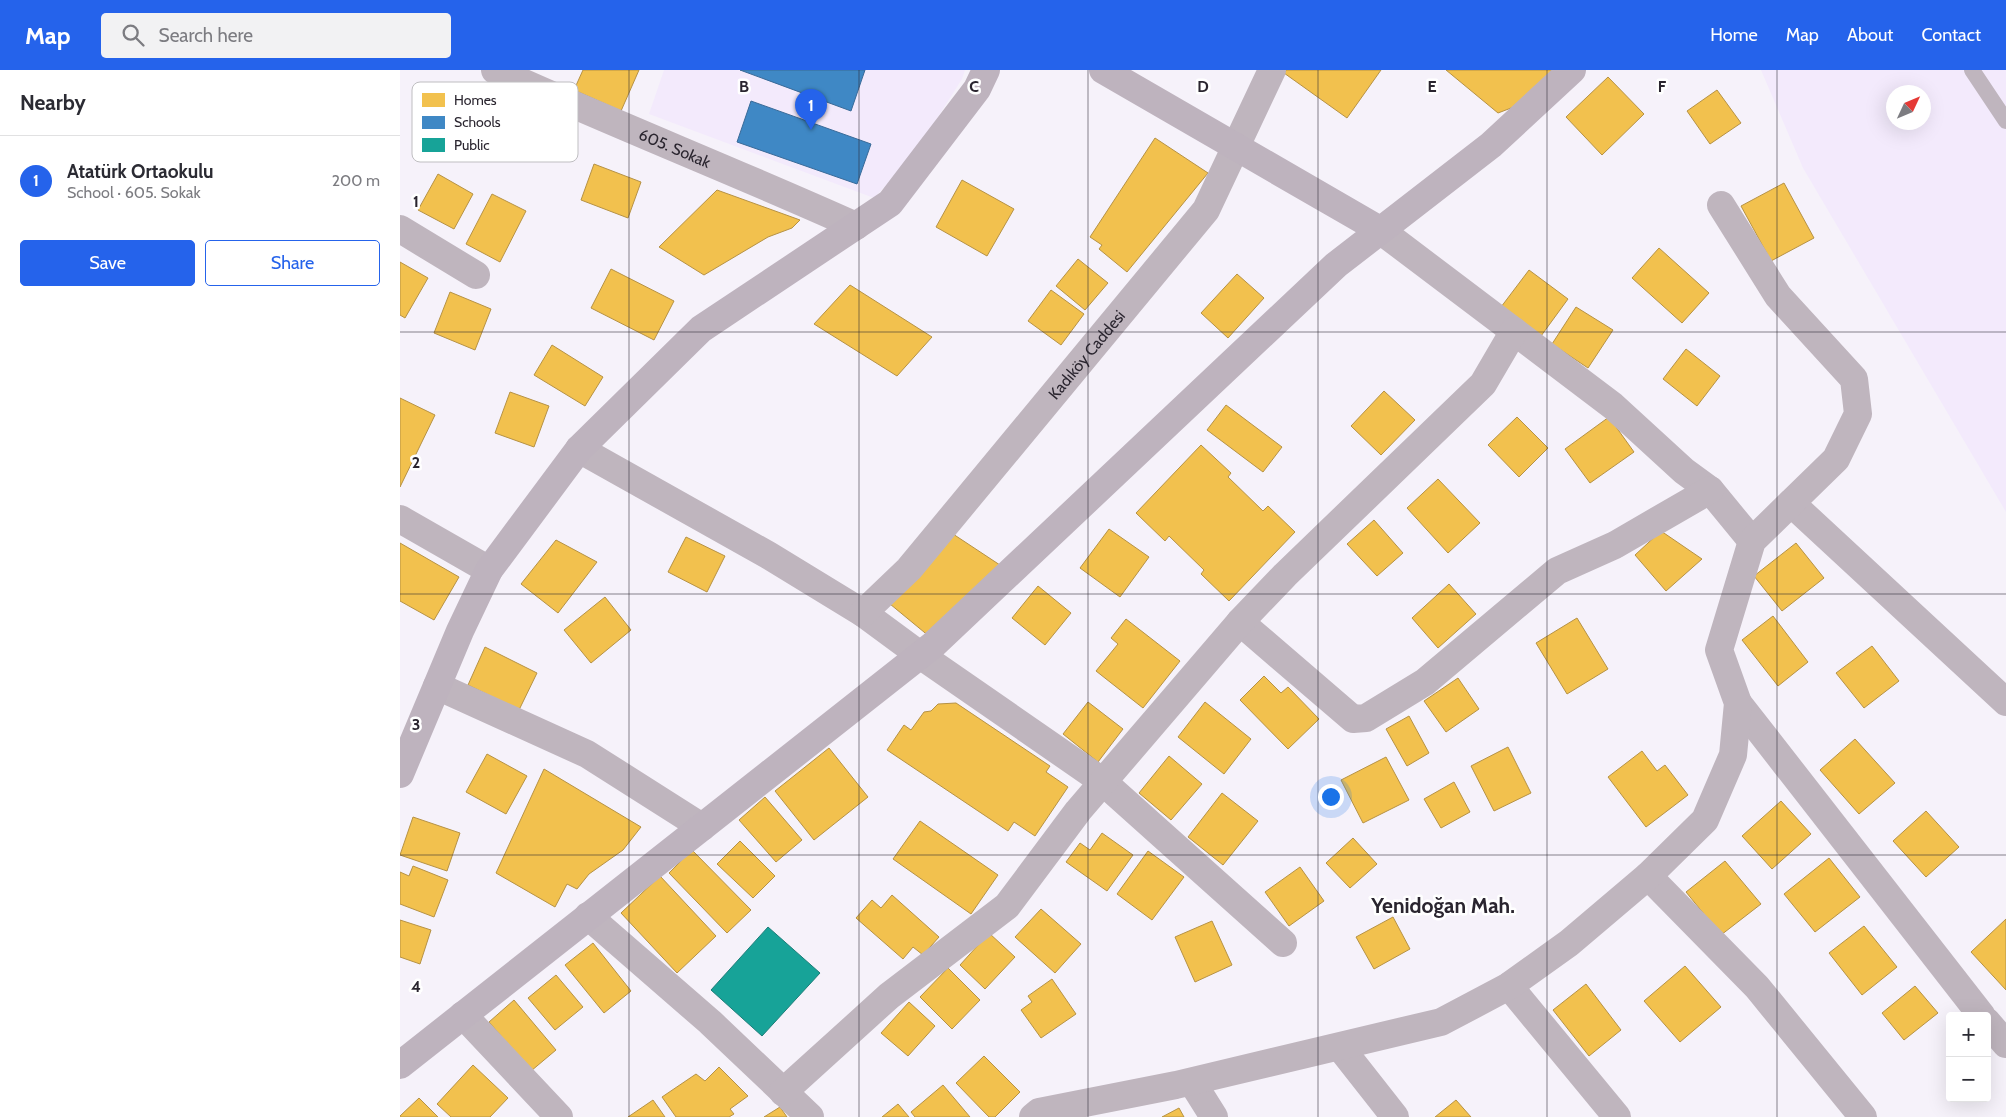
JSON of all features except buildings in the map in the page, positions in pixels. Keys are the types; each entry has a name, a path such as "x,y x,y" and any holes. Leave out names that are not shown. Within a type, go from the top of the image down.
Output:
{"street":[{"name":"605. Sokak","path":"495,70 521,82"},
{"path":"400,774 489,570 579,449 701,329 890,203 977,89 986,70"},
{"path":"1103,70 1380,230 1613,406 1684,471 1710,490 1752,541"},
{"name":"Kadıköy Caddesi","path":"862,613 909,569 1206,210 1272,70"},
{"path":"400,1065 920,655 1336,265 1490,145 1572,70"},
{"name":"605. Sokak","path":"578,107 744,175 856,226"},
{"path":"1721,205 1778,296 1854,379 1858,414 1836,460 1752,541 1719,650 1738,703 1979,1012"},
{"path":"400,229 476,275"},
{"path":"783,1092 890,996 1007,906 1102,781 1240,622 1292,568 1483,384 1514,331"},
{"path":"579,449 768,555 862,613 1102,781 1283,943"},
{"path":"1240,622 1353,720 1366,718 1426,682 1557,570 1615,545 1710,490"},
{"path":"1791,503 2006,702"},
{"path":"400,519 489,570"},
{"path":"437,686 587,754 702,827"},
{"path":"1032,1117 1038,1112 1192,1082 1441,1022 1509,986 1569,943 1648,876 1705,820 1732,755 1738,703"},
{"path":"1648,876 1757,987 1864,1117"},
{"path":"588,916 710,1022 810,1117"},
{"path":"1509,986 1617,1117"},
{"path":"463,1015 558,1117"},
{"path":"1991,1027 2006,1044"},
{"path":"1340,1047 1395,1117"},
{"path":"1192,1082 1214,1117"}],"lane":[{"path":"1972,70 2006,121"}],"shaded area":[{"path":"664,70 965,70 962,79 919,147 874,198 649,114"},
{"path":"1761,70 2006,70 2006,512 1803,168"}],"place":[{"name":"Atatürk Ortaokulu","path":"811,130"}],"district":[{"name":"Yenidoğan Mah.","path":"1443,906"}]}
